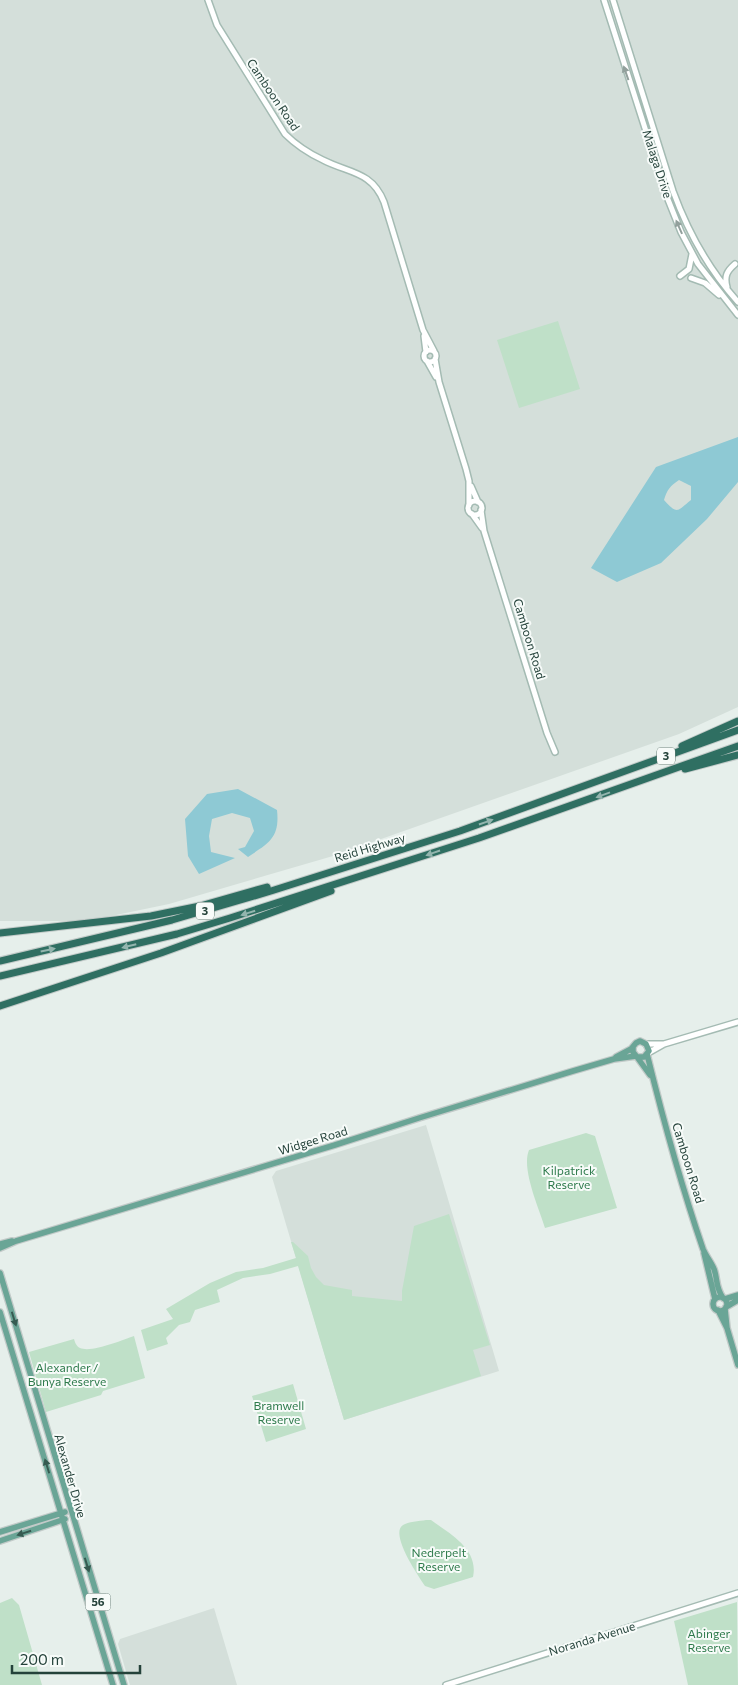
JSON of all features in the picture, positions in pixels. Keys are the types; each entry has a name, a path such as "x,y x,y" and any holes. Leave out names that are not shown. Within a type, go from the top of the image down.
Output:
{"highway":[{"path":"594,782 692,742 738,720"},
{"name":"Reid Highway","path":"0,961 181,918 406,848 532,806 738,730"},
{"name":"Reid Highway","path":"0,976 184,932 479,838 738,746"},
{"path":"649,778 738,755"},
{"path":"0,933 172,912 200,906 317,872 386,849 406,848"},
{"path":"0,1006 206,937 337,889 378,871"},
{"path":"0,1010 32,995"}],"main road":[{"path":"638,1042 646,1044 649,1048 648,1054 644,1057 637,1056 633,1052 633,1048 638,1042"},
{"name":"Widgee Road","path":"614,1059 633,1048"},
{"name":"Camboon Road","path":"648,1054 652,1079 704,1251 714,1271 716,1286 724,1298"},
{"name":"Widgee Road","path":"0,1244 16,1241 335,1146 419,1118 614,1059 637,1056"},
{"name":"Camboon Road","path":"637,1056 652,1079"},
{"name":"Widgee Road","path":"0,1248 16,1241"},
{"name":"Camboon Road","path":"704,1251 715,1299"},
{"name":"Alexander Drive","path":"0,1273 124,1685"},
{"path":"738,1295 724,1298 719,1297 715,1299 714,1305 727,1328 738,1365"},
{"path":"724,1298 727,1302 727,1328"},
{"path":"718,1310 726,1308 738,1300"},
{"name":"Alexander Drive","path":"0,1312 113,1685"},
{"path":"45,1518 55,1509 57,1498"},
{"path":"0,1532 70,1510"},
{"path":"0,1540 72,1517"},
{"path":"48,1525 62,1527 70,1540"}],"street":[{"name":"Camboon Road","path":"208,0 217,25 285,134 314,156 356,172 370,181 376,188 384,202 423,330 426,352"},
{"name":"Malaga Drive","path":"604,0 667,197 681,232 692,253 738,315"},
{"name":"Malaga Drive","path":"613,0 681,213 710,267 728,292 738,302"},
{"path":"680,276 689,269 692,262 692,253"},
{"path":"728,292 726,276 730,268 735,264"},
{"path":"691,278 704,283 716,292 724,302 730,305"},
{"name":"Camboon Road","path":"423,330 434,351"},
{"path":"439,382 436,354 430,350 426,352 424,357 439,382 463,455 469,481 478,502 482,506 477,514 472,514 469,510 469,481"},
{"path":"428,361 431,362 436,359"},
{"path":"469,505 474,501 478,502"},
{"name":"Camboon Road","path":"481,510 484,531 547,733 555,752"},
{"name":"Camboon Road","path":"472,514 484,531"},
{"path":"648,1054 664,1044 738,1022"},
{"path":"646,1044 664,1044"},
{"name":"Noranda Avenue","path":"446,1685 738,1593"}],"shaded area":[{"path":"0,0 738,0 738,707 679,734 333,856 169,904 87,921 0,921"},
{"path":"426,1125 499,1371 344,1420 272,1177 276,1171"},
{"path":"214,1608 237,1685 130,1685 118,1644 120,1639"}],"green space":[{"path":"558,321 580,389 519,408 497,340"},
{"name":"Kilpatrick Reserve","path":"586,1133 595,1136 617,1208 545,1228 529,1178 527,1158 529,1150"},
{"path":"449,1214 490,1345 473,1350 481,1376 344,1420 298,1266 270,1274 243,1278 217,1290 220,1302 195,1310 190,1322 179,1325 166,1338 168,1344 147,1351 141,1330 173,1319 166,1309 210,1283 236,1272 263,1268 296,1258 291,1242 308,1256 311,1268 324,1285 352,1290 352,1296 402,1301 402,1291 414,1226"},
{"name":"Alexander / Bunya Reserve","path":"134,1336 145,1378 103,1391 101,1395 46,1412 29,1352 74,1339 80,1348 92,1349"},
{"name":"Bramwell Reserve","path":"293,1384 306,1429 266,1442 252,1396"},
{"name":"Nederpelt Reserve","path":"431,1520 454,1537 467,1550 472,1558 474,1567 473,1577 434,1589 425,1586 406,1556 402,1546 400,1530 405,1524"},
{"path":"12,1598 19,1605 42,1685 0,1685 0,1603"},
{"name":"Abinger Reserve","path":"737,1602 738,1685 688,1685 674,1621"}],"water":[{"path":"738,437 738,482 707,519 661,563 617,582 591,568 656,467","holes":["679,480 691,486 691,500 680,509 675,510 664,500 669,488"]},
{"path":"238,789 277,810 275,833 272,839 262,848 248,857 238,849 245,847 254,831 250,818 232,813 212,819 209,836 211,852 235,858 199,874 188,856 185,819 207,794"}]}
